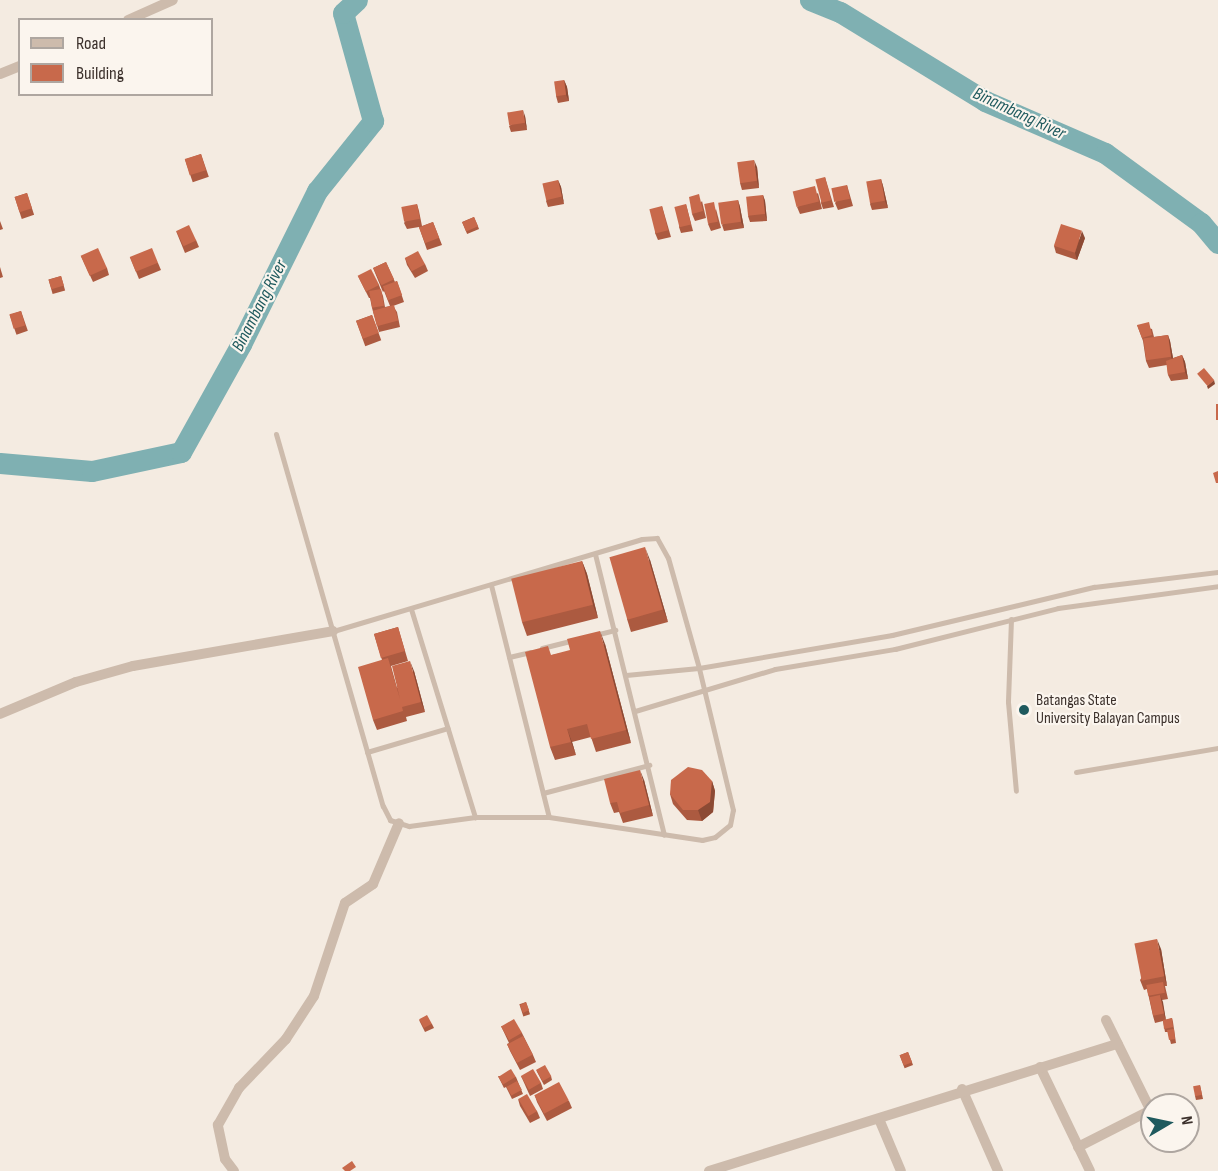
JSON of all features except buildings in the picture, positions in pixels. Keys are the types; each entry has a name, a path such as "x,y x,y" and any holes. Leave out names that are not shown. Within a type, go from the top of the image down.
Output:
{"street":[{"path":"132,18 173,0"},
{"path":"0,74 18,67"},
{"path":"0,714 76,682 133,666 333,631"},
{"path":"234,1171 225,1159 218,1125 238,1088 286,1039 314,996 345,903 373,884 399,824"},
{"path":"1106,1020 1142,1093"},
{"path":"710,1171 879,1119 962,1089 1118,1044"},
{"path":"1040,1067 1090,1171"},
{"path":"962,1089 998,1171"},
{"path":"1078,1147 1140,1116"},
{"path":"879,1119 901,1171"}],"lane":[{"path":"276,434 367,752 383,806 390,820 409,826 475,817 549,817 702,840 715,837 730,825 733,810 699,668 668,558 657,538 642,538 333,631"},
{"path":"595,554 650,765 664,835"},
{"path":"626,675 699,668 892,635 1084,589 1218,572"},
{"path":"491,585 549,817"},
{"path":"635,711 703,688 776,669 895,648 1011,619 1096,601 1218,586"},
{"path":"411,609 475,817"},
{"path":"1011,619 1008,702 1016,791"},
{"path":"509,657 615,630"},
{"path":"367,752 448,728"},
{"path":"1076,772 1218,748"},
{"path":"543,793 650,765"}],"waterway":[{"name":"Binambang River","path":"0,463 92,471 181,452 241,344 317,191 373,121 343,13 357,0"},
{"name":"Binambang River","path":"810,0 840,12 985,101 1105,153 1201,223 1218,243"}],"place":[{"name":"Batangas State University Balayan Campus","path":"1024,710"}]}
